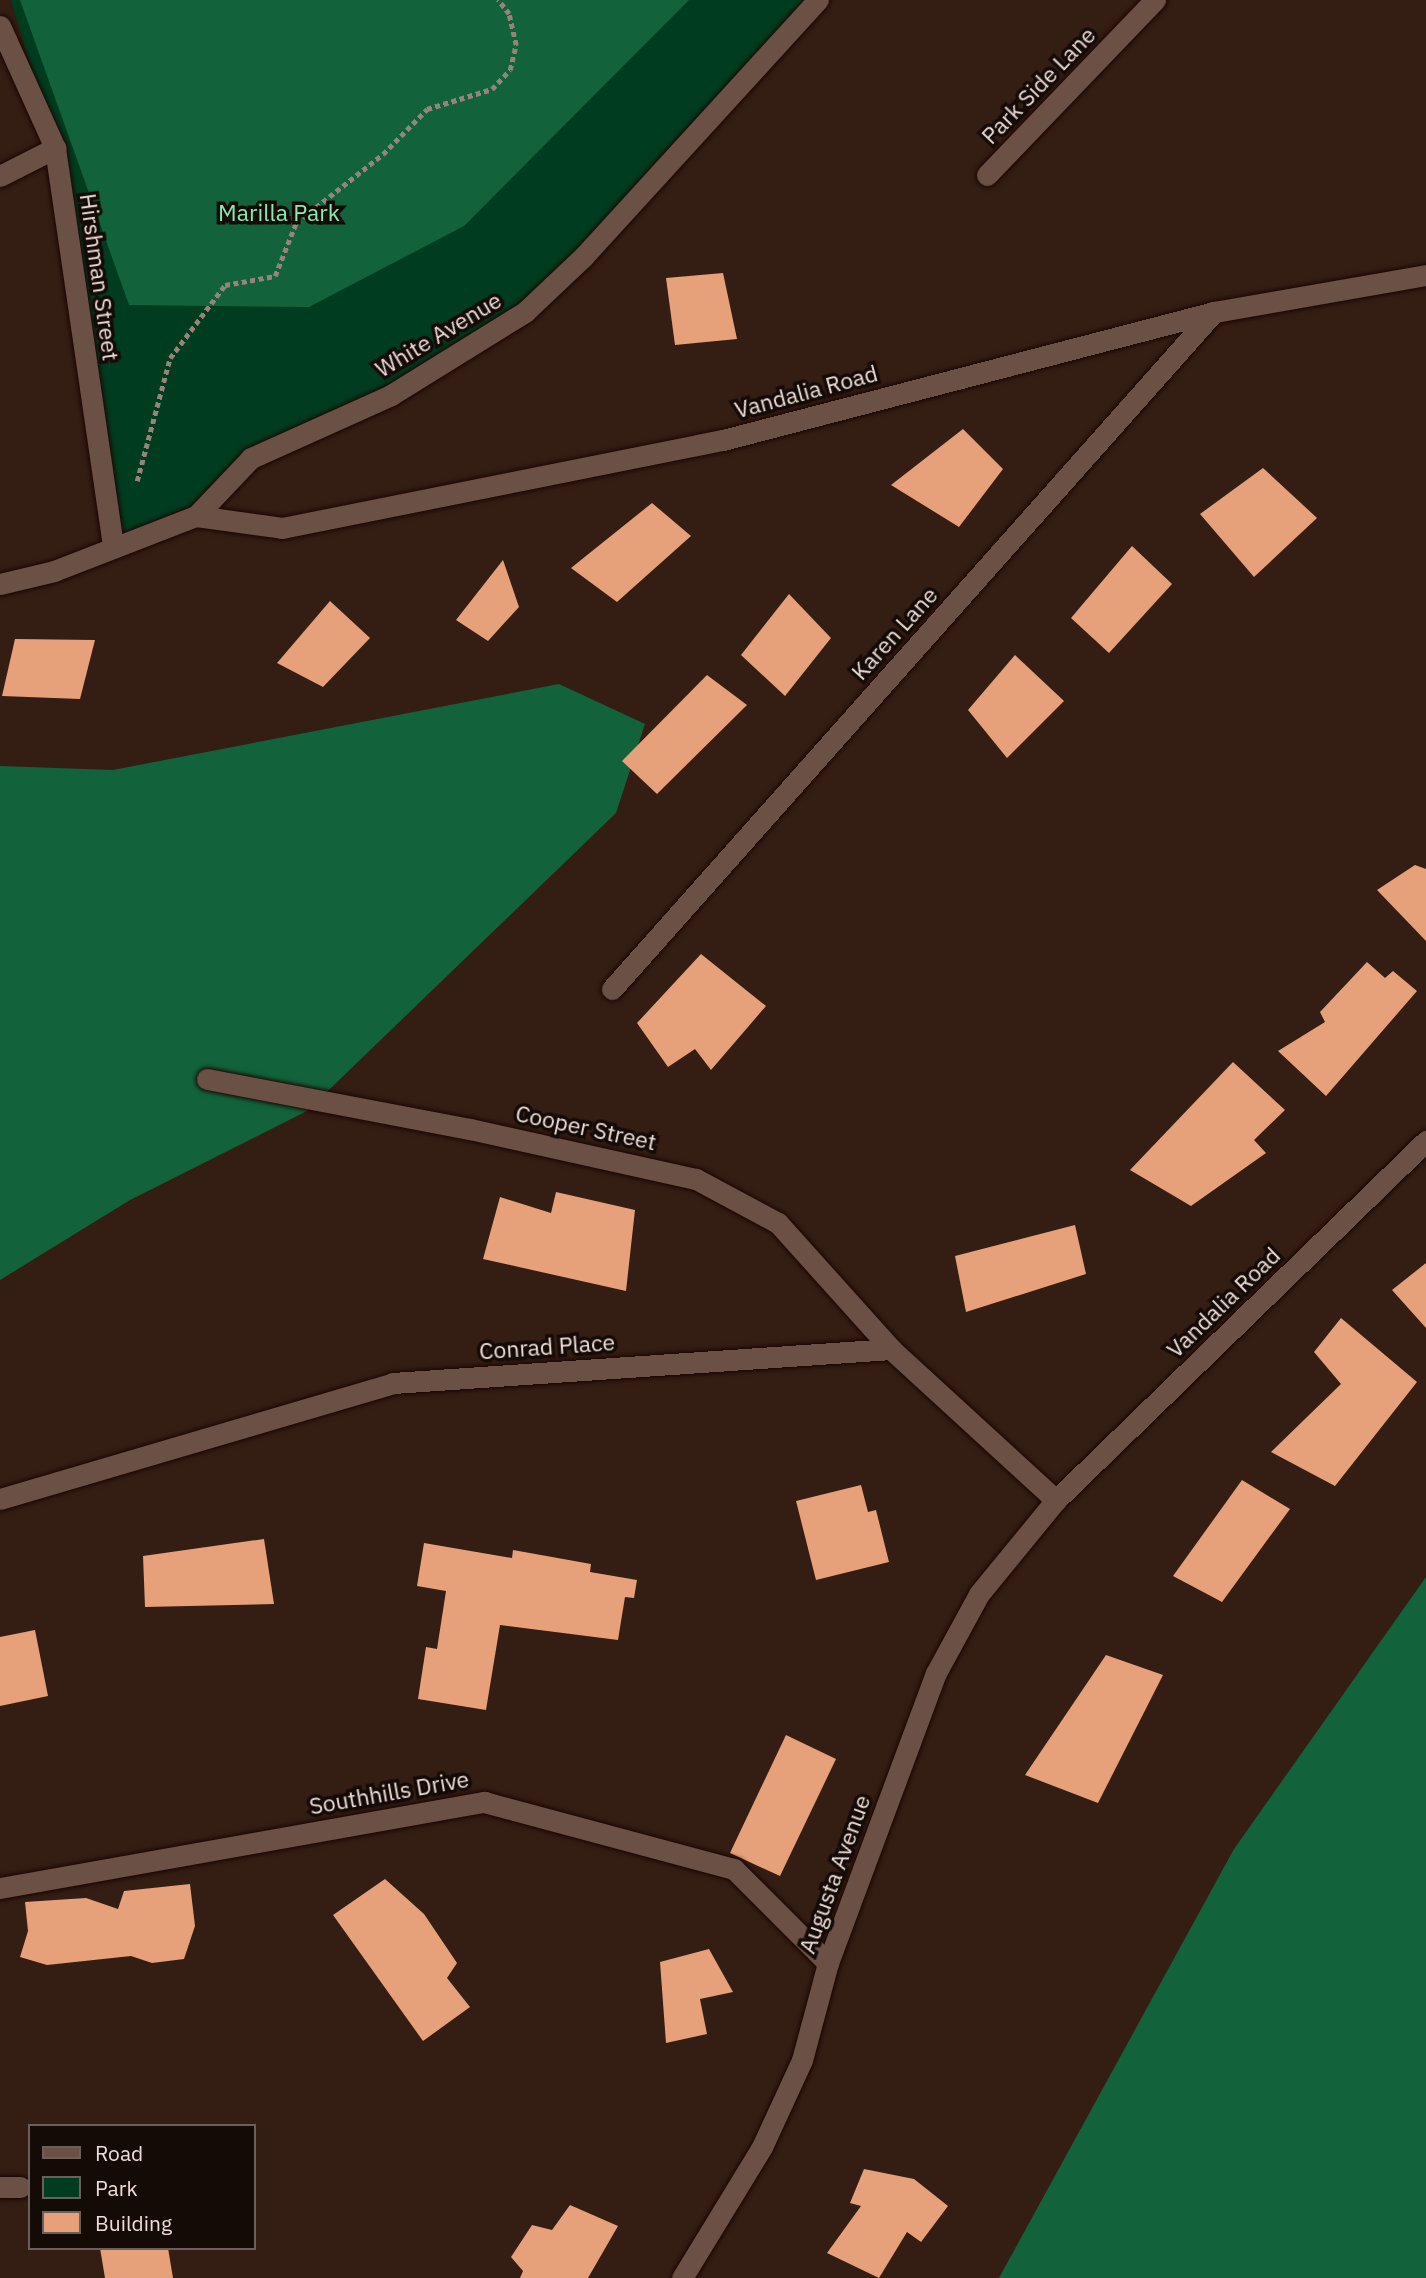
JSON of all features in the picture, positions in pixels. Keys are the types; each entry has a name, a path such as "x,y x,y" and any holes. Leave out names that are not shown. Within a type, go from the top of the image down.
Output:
{"street":[{"name":"White Avenue","path":"0,584 54,571 196,516 251,458 391,395 525,312 584,256 818,0"},
{"name":"Park Side Lane","path":"987,175 1155,0"},
{"name":"Hirshman Street","path":"0,26 55,148 113,546"},
{"path":"0,176 55,148"},
{"name":"Vandalia Road","path":"196,516 282,528 723,440 1214,312 1426,275"},
{"name":"Karen Lane","path":"612,989 1214,312"},
{"name":"Cooper Street","path":"207,1079 571,1150 696,1179 778,1223 891,1349"},
{"name":"Vandalia Road","path":"1056,1500 1426,1141"},
{"path":"891,1349 1056,1500"},
{"name":"Conrad Place","path":"0,1499 393,1383 891,1349"},
{"name":"Augusta Avenue","path":"682,2278 762,2147 802,2060 828,1963 936,1673 979,1594 1056,1500"},
{"name":"Southhills Drive","path":"0,1888 484,1802 734,1869 828,1963"}],"path":[{"path":"135,492 162,382 183,337 225,285 275,276 296,223 383,154 427,109 492,89 510,70 516,45 509,14 498,0"}],"green space":[{"name":"Marilla Park","path":"11,0 818,0 525,312 251,458 199,514 112,543 54,144"},
{"path":"20,0 689,0 464,226 309,307 129,305"},
{"path":"559,684 645,724 616,813 307,1111 130,1200 0,1280 0,766 113,770"},
{"path":"1426,1577 1426,2278 999,2278 1234,1849"}],"building":[{"path":"723,273 737,339 675,345 666,278"},
{"path":"963,429 1003,469 959,527 891,485"},
{"path":"1263,468 1317,518 1254,577 1200,514"},
{"path":"652,503 691,536 617,602 571,568"},
{"path":"1132,546 1172,584 1109,653 1071,618"},
{"path":"503,560 519,607 488,641 456,620"},
{"path":"789,594 831,638 785,696 741,655"},
{"path":"330,601 370,638 323,687 277,663"},
{"path":"15,639 95,640 80,699 2,696"},
{"path":"1015,655 1064,701 1007,758 968,710"},
{"path":"707,675 747,705 657,794 622,761"},
{"path":"1415,865 1426,869 1426,941 1377,890"},
{"path":"701,954 766,1006 711,1070 695,1049 668,1067 637,1023"},
{"path":"1367,962 1385,978 1393,971 1417,991 1326,1096 1278,1051 1325,1022 1320,1012"},
{"path":"1233,1062 1285,1110 1254,1140 1266,1153 1191,1206 1130,1170"},
{"path":"556,1192 635,1210 626,1291 483,1259 500,1197 551,1213"},
{"path":"1075,1225 1086,1274 966,1312 955,1256"},
{"path":"1426,1263 1426,1328 1392,1290"},
{"path":"1341,1318 1417,1382 1335,1486 1271,1452 1341,1384 1314,1352"},
{"path":"1242,1480 1290,1509 1222,1602 1173,1576"},
{"path":"861,1485 868,1512 876,1510 889,1562 816,1580 796,1501"},
{"path":"264,1539 274,1604 145,1607 143,1556"},
{"path":"424,1543 512,1558 513,1550 591,1564 590,1572 637,1580 634,1598 625,1597 618,1640 500,1625 486,1710 418,1699 426,1647 437,1649 446,1591 417,1586"},
{"path":"35,1630 48,1696 0,1706 0,1637"},
{"path":"1106,1655 1163,1675 1098,1803 1025,1775"},
{"path":"786,1735 836,1759 780,1876 730,1853"},
{"path":"385,1879 424,1914 457,1963 447,1978 470,2007 423,2041 333,1915"},
{"path":"190,1884 195,1926 184,1959 152,1963 131,1956 47,1965 20,1957 28,1931 25,1902 86,1898 118,1909 124,1891"},
{"path":"709,1949 733,1992 700,1999 707,2034 666,2043 660,1962"},
{"path":"864,2169 914,2179 948,2206 921,2242 907,2232 879,2278 827,2253 861,2206 850,2203"},
{"path":"570,2205 618,2226 588,2278 520,2278 523,2271 511,2257 532,2225 552,2230"},
{"path":"100,2250 168,2250 173,2278 105,2278"}]}
